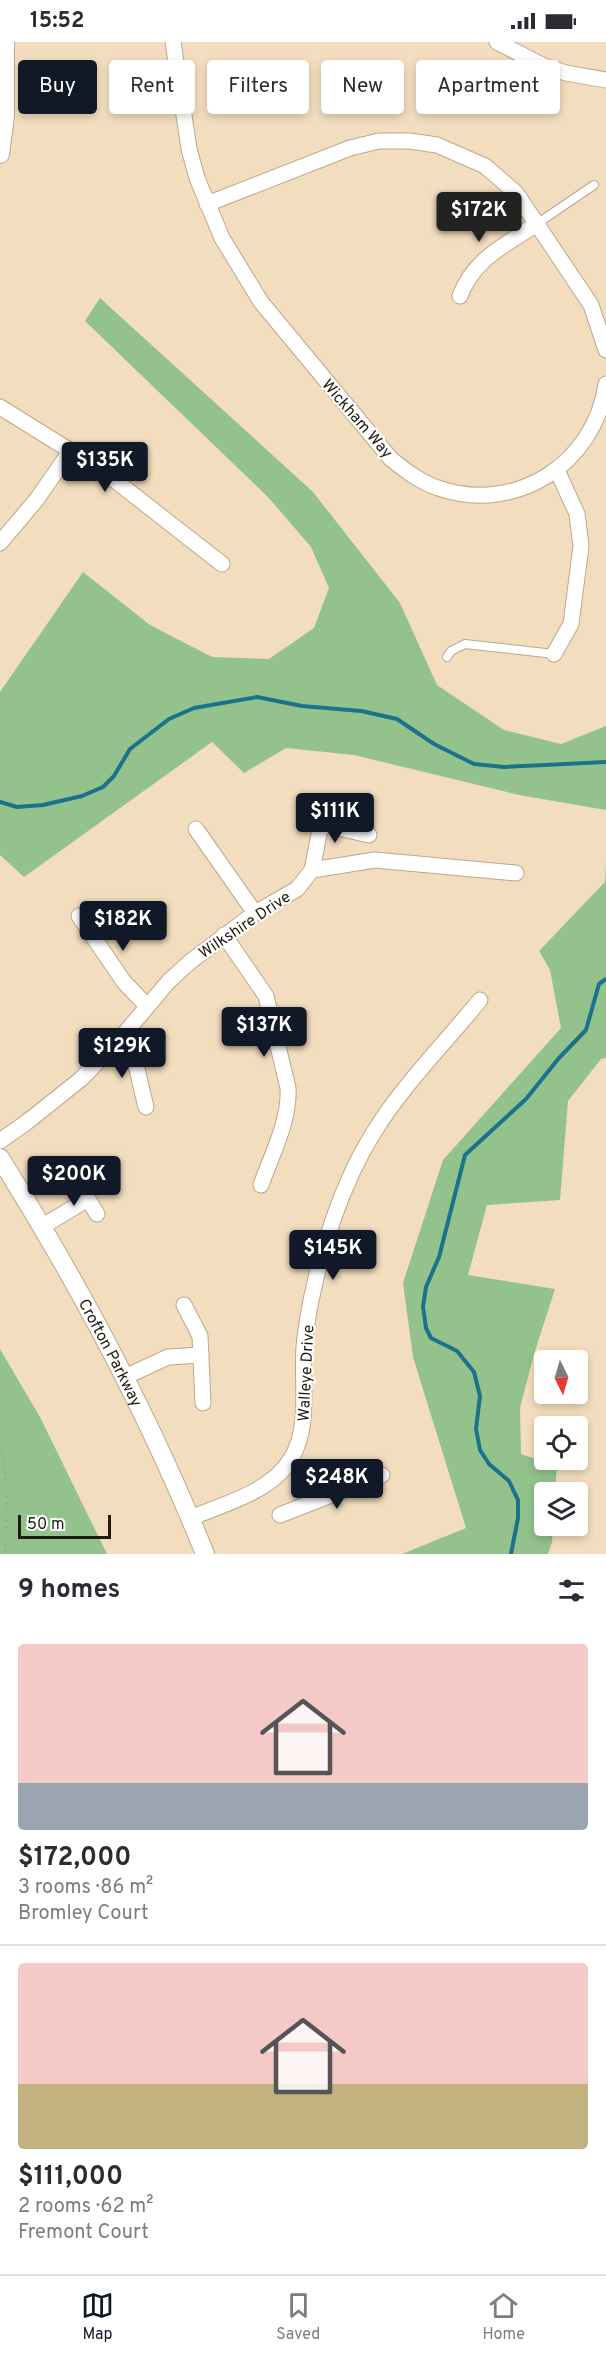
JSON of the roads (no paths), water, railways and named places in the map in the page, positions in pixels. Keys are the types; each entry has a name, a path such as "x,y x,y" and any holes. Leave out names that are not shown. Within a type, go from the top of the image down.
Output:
{"street":[{"path":"0,154 5,116 5,42"},
{"name":"Wickham Way","path":"173,42 189,149 207,204 222,238 261,302 371,437 391,459 415,478 455,493 487,495 510,492 534,484 557,470 592,430 603,404 606,384"},
{"path":"497,42 518,46 544,66 566,73 606,80"},
{"path":"207,204 350,148 380,141 410,141 437,145 485,166 516,193 591,305 606,350"},
{"path":"460,296 465,281 480,263 538,223"},
{"path":"0,407 71,450 128,490 222,564"},
{"path":"0,543 38,499 71,450"},
{"path":"555,654 568,631 574,612 580,546 577,514 557,470"},
{"path":"369,835 321,824 312,870 375,860 516,873"},
{"path":"196,829 255,913"},
{"name":"Wilkshire Drive","path":"0,1141 81,1079 119,1040 169,981 224,935 255,913 297,889 312,870"},
{"path":"79,916 124,982 147,1006"},
{"path":"224,935 266,996 288,1088 289,1101 286,1114 261,1185"},
{"name":"Walleye Drive","path":"190,1518 252,1491 279,1473 298,1445 302,1429 304,1346 314,1289 346,1186 359,1157 381,1122 480,1000"},
{"path":"119,1040 135,1061 146,1107"},
{"name":"Crofton Parkway","path":"0,1158 43,1226 125,1377 205,1554"},
{"path":"80,1184 97,1214"},
{"path":"43,1226 88,1198"},
{"path":"184,1305 200,1336 203,1402"},
{"path":"125,1377 168,1357 201,1355"},
{"path":"289,1461 303,1472 321,1499"},
{"path":"280,1515 382,1475"}],"lane":[{"path":"538,223 594,185"},
{"path":"447,657 451,651 465,644 555,654"}],"waterway":[{"path":"0,802 17,807 43,805 82,796 103,787 114,776 130,749 169,719 194,708 257,697 302,706 361,711 397,719 434,744 474,764 504,767 606,762"},
{"path":"511,1554 518,1518 518,1500 509,1481 489,1464 480,1450 476,1429 480,1396 474,1372 457,1351 431,1338 426,1328 423,1307 426,1287 439,1257 465,1155 526,1099 559,1058 586,1030 599,984 606,979"}]}
